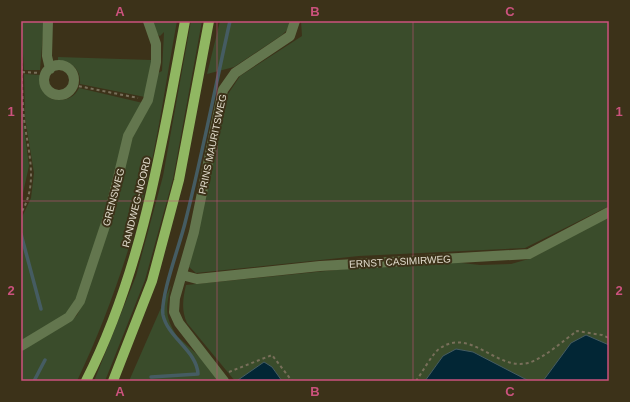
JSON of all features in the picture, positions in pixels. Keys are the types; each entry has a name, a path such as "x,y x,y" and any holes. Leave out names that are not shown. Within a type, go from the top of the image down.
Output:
{"main road":[{"name":"RANDWEG-NOORD","path":"86,381 111,324 143,227 156,175 185,21"},
{"path":"113,381 152,281 179,180 209,21"}],"street":[{"path":"48,21 48,71 45,84 51,93 56,95 66,93 73,85 73,75 68,68 59,66 48,71"},
{"name":"GRENSWEG","path":"21,346 70,317 80,301 110,211 128,136 148,100 156,62 156,44 148,21"},
{"name":"PRINS MAURITSWEG","path":"222,378 179,323 174,312 175,298 194,232 223,90 235,73 290,36 295,21"},
{"name":"ERNST CASIMIRWEG","path":"182,275 197,279 320,266 530,254 609,212"}],"path":[{"path":"21,54 24,119 32,176 28,199 21,213"},
{"path":"22,72 48,71"},
{"path":"73,85 148,100"},
{"path":"416,381 438,349 456,341 473,345 506,362 528,363 546,353 576,331 602,335 609,338"},
{"path":"222,378 272,355 292,381"}],"green space":[{"path":"21,21 44,21 40,70 24,70"},
{"path":"151,21 177,21 157,133 143,199 114,292 97,337 77,381 21,381 21,351 73,319 84,302 133,136 151,104 158,73 162,71 164,32 160,36 156,34"},
{"path":"191,21 202,21 173,179 145,280 105,381 94,381 136,276 163,176"},
{"path":"220,21 291,21 287,30 282,35 234,67 207,74"},
{"path":"301,21 609,21 609,206 525,248 359,256 196,273 189,267 228,94 240,76 302,36"},
{"path":"58,57 152,60 145,97 80,84 79,74 75,67 67,62 58,60"},
{"path":"24,74 41,75 41,88 51,99 67,99 74,95 79,88 143,103 79,294 66,314 21,341 21,219 31,198 34,173 25,118"},
{"path":"21,103 29,166 21,202"},
{"path":"609,215 609,345 586,335 571,343 543,381 529,381 473,352 443,356 425,381 282,381 272,367 239,381 235,381 187,323 185,318 183,299 186,285 435,260 480,265 511,264 532,258"},
{"path":"171,285 167,312 173,329 177,336 211,367 222,381 129,381"}],"water":[{"path":"586,335 609,345 609,381 543,381 571,343"},
{"path":"456,349 473,352 529,381 425,381 443,356"},
{"path":"264,362 272,367 282,381 238,380"}],"waterway":[{"path":"151,377 198,374 193,358 170,331 163,315 163,307 164,296 191,198 203,147 230,21"},
{"path":"21,234 41,309"},
{"path":"34,381 45,360"}]}
